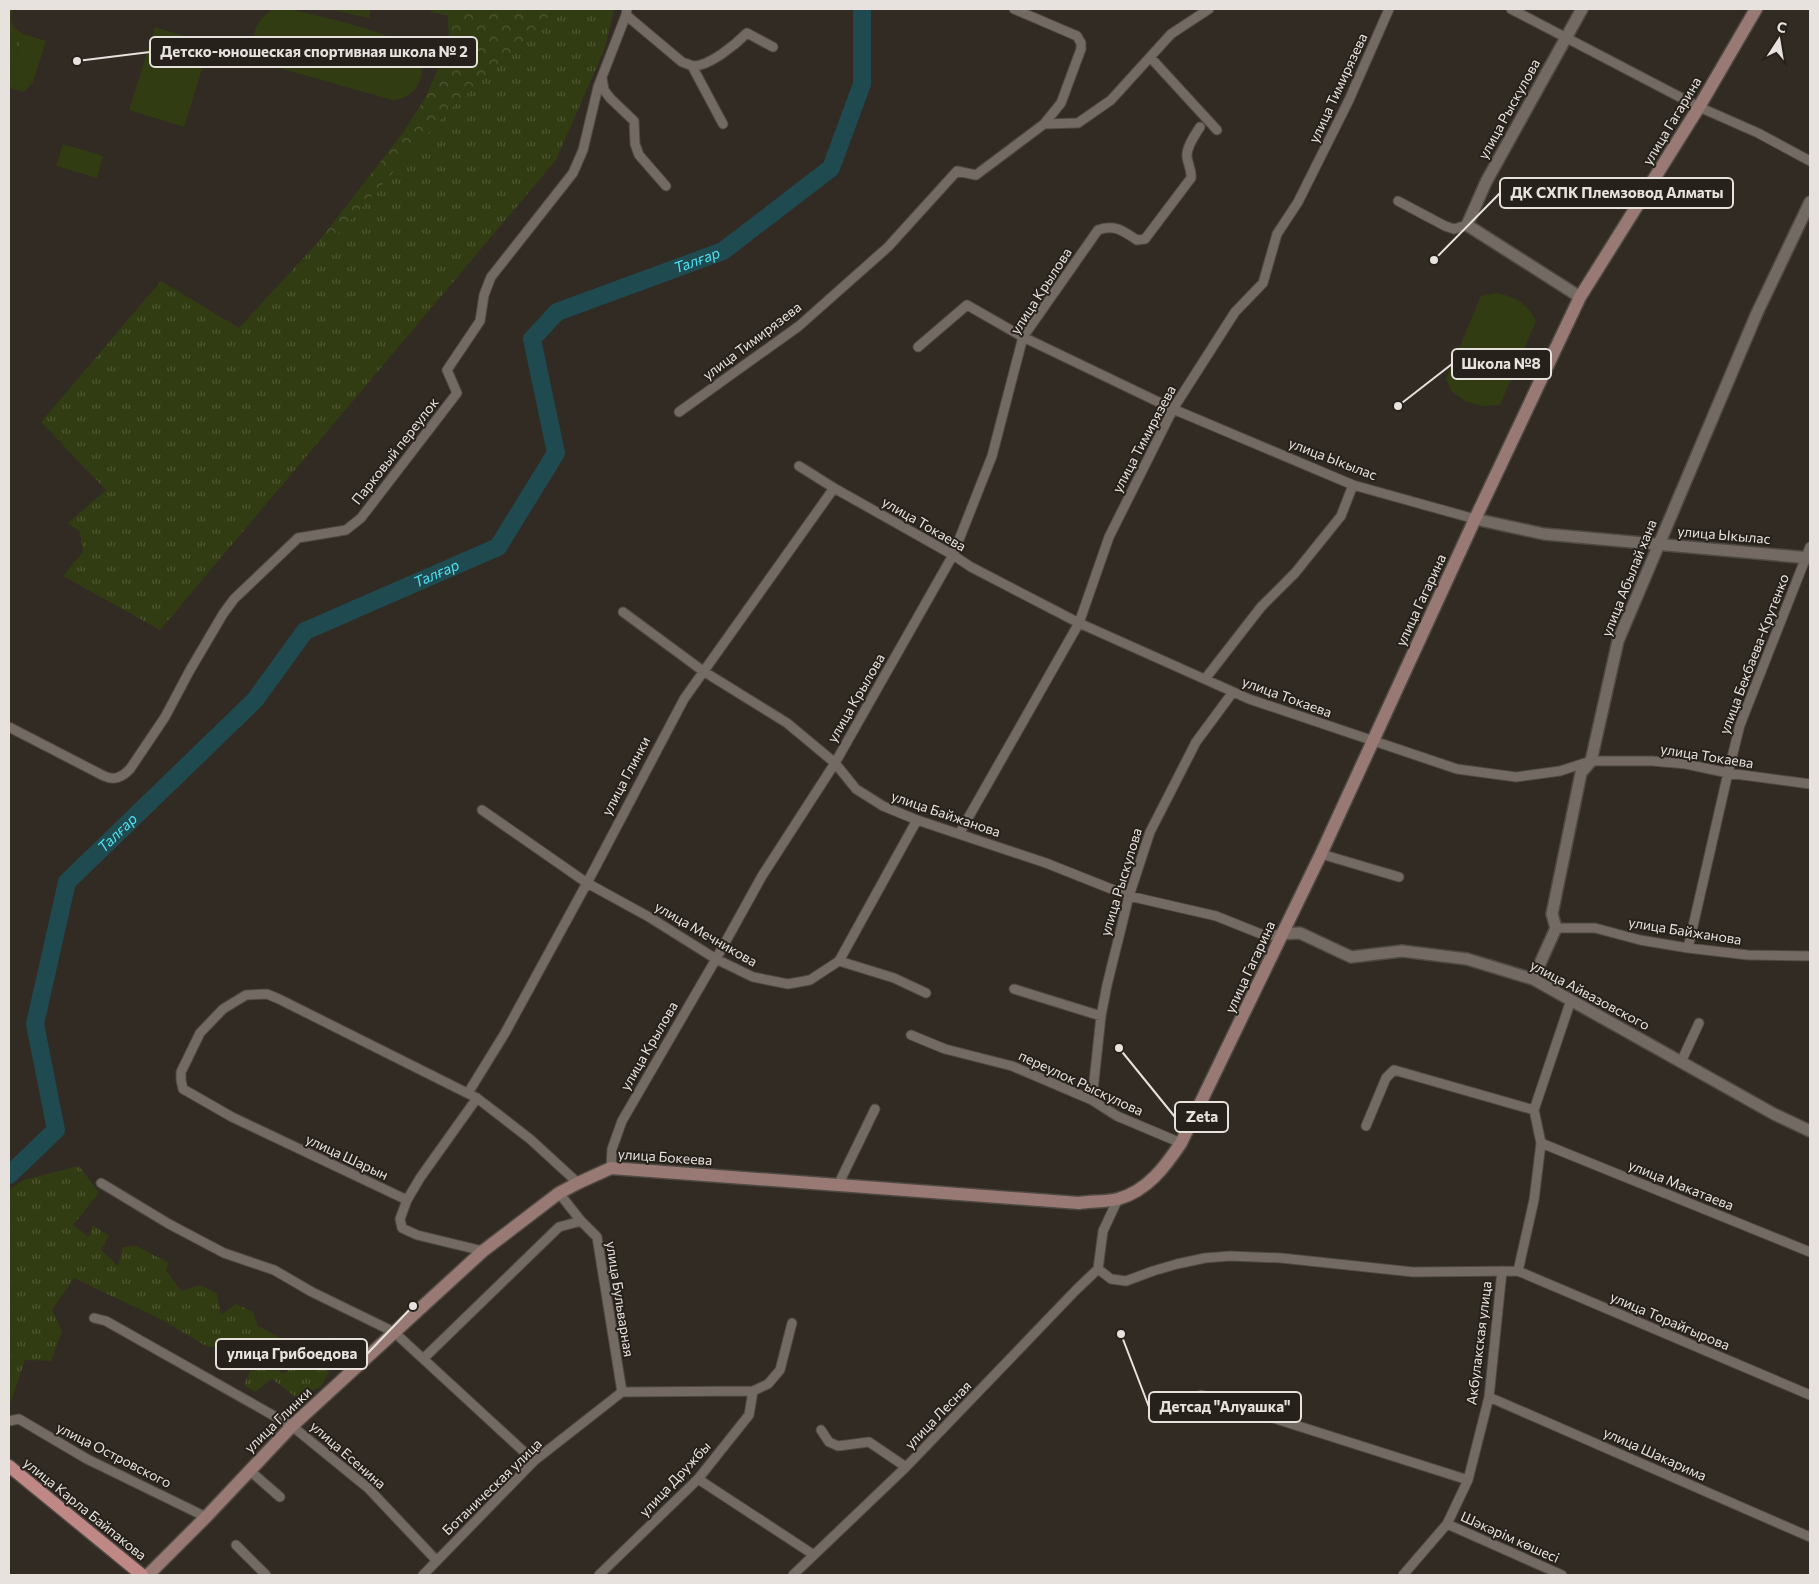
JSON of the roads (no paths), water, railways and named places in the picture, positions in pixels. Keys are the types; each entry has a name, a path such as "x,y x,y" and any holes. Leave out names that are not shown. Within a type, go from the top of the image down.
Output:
{"main road":[{"name":"улица Гагарина","path":"1118,1199 1145,1186 1164,1167 1180,1143 1321,854 1475,519 1580,297 1699,107 1756,9"},
{"name":"улица Бокеева","path":"578,1182 610,1168 1079,1203 1118,1199"},
{"name":"улица Глинки","path":"148,1575 292,1426 394,1332 483,1251 578,1182"},
{"name":"улица Карла Байпакова","path":"9,1466 142,1575"}],"street":[{"path":"1014,9 1077,36 1082,43 1061,103 1044,124"},
{"path":"1044,124 1078,123 1112,100 1171,34 1208,9"},
{"name":"улица Тимирязева","path":"959,834 1079,623 1109,537 1173,409 1235,312 1263,282 1277,234 1298,202 1349,100 1387,9"},
{"path":"1511,9 1699,107 1758,133 1810,161"},
{"name":"улица Рыскулова","path":"1467,225 1486,182 1582,9"},
{"path":"627,12 682,62 692,66 701,64 728,50 746,33 773,47"},
{"name":"Парковый переулок","path":"9,727 104,776 117,778 130,769 165,717 190,670 234,599 298,538 346,530 360,518 458,393 447,370 480,321 484,295 491,277 573,173 583,150 602,78 627,12"},
{"path":"1150,57 1218,130"},
{"path":"692,66 723,124"},
{"path":"602,78 604,90 634,121 635,144 639,154 666,186"},
{"name":"улица Тимирязева","path":"679,412 799,326 888,247 957,171 976,175 1044,124"},
{"name":"улица Крылова","path":"610,1168 612,1148 622,1121 762,876 835,763 953,555 992,456 1023,338 1098,230 1106,227 1121,229 1137,240 1145,239 1192,178 1187,152 1200,127"},
{"path":"1398,201 1445,226 1454,229 1467,225 1580,297"},
{"name":"улица Абылай хана","path":"1533,979 1556,928 1552,914 1581,773 1591,762 1618,641 1757,313 1810,202"},
{"name":"улица Ыкылас","path":"918,347 967,305 1023,338 1173,409 1353,486 1475,519 1544,534 1809,554"},
{"name":"улица Токаева","path":"799,466 971,567 1079,623 1249,699 1457,768 1516,777 1560,771 1591,762 1652,761 1686,764 1728,773 1810,784"},
{"path":"1205,679 1261,607 1295,573 1341,516 1353,486"},
{"name":"улица Глинки","path":"468,1093 504,1033 587,883 684,698 834,488"},
{"name":"улица Бекбаева-Крутенко","path":"1688,948 1740,725 1809,554"},
{"name":"улица Байжанова","path":"623,612 703,671 787,723 835,763 856,789 883,806 916,820 1046,863 1129,896 1216,916 1266,936 1281,934"},
{"name":"улица Рыскулова","path":"1092,1100 1100,1016 1129,896 1150,832 1196,742 1233,692"},
{"name":"улица Мечникова","path":"482,810 587,883 649,917 716,959 753,977 788,984 810,980 839,961 916,820"},
{"path":"1321,854 1399,877"},
{"path":"1293,911 1300,933"},
{"name":"улица Байжанова","path":"1556,928 1594,928 1640,940 1688,948 1748,954 1810,956"},
{"name":"улица Айвазовского","path":"1281,934 1300,933 1351,957 1402,951 1467,959 1533,979 1774,1114 1810,1131"},
{"path":"839,961 894,978 926,994"},
{"path":"1014,989 1100,1016"},
{"name":"улица Шарын","path":"407,1200 232,1117 183,1089 181,1072 200,1033 223,1009 246,995 267,994 468,1093"},
{"path":"1518,1272 1534,1200 1540,1143 1534,1110 1571,1000"},
{"path":"1681,1062 1698,1023"},
{"name":"переулок Рыскулова","path":"911,1035 945,1049 1012,1066 1092,1100 1117,1116 1180,1143"},
{"path":"1366,1126 1386,1078 1394,1070 1534,1110"},
{"path":"468,1093 530,1139 578,1182"},
{"path":"477,1098 420,1178 407,1200 400,1219 402,1228 417,1234 483,1251"},
{"path":"838,1185 875,1109"},
{"name":"улица Макатаева","path":"1540,1143 1810,1252"},
{"path":"101,1183 169,1224 216,1249 274,1270 312,1292 394,1332 534,1461"},
{"name":"улица Бульварная","path":"559,1194 597,1237 622,1392"},
{"path":"1098,1269 1104,1231 1118,1199"},
{"path":"424,1358 559,1228 581,1221"},
{"name":"улица Торайгырова","path":"1098,1269 1110,1279 1126,1281 1177,1264 1205,1258 1230,1256 1281,1258 1413,1272 1502,1270 1518,1272 1810,1395"},
{"name":"улица Лесная","path":"793,1575 906,1467 1098,1269"},
{"name":"Акбулакская улица","path":"1403,1575 1447,1524 1468,1480 1489,1396 1502,1270"},
{"name":"улица Есенина","path":"94,1318 106,1321 292,1426 368,1488 437,1561"},
{"path":"622,1392 753,1391 768,1384 780,1370 792,1323"},
{"name":"улица Дружбы","path":"599,1575 698,1479 749,1415 753,1391"},
{"name":"Ботаническая улица","path":"423,1575 534,1461 622,1392"},
{"path":"1201,1395 1468,1480"},
{"name":"улица Шакарима","path":"1489,1396 1810,1537"},
{"name":"улица Островского","path":"9,1421 19,1419 87,1459 206,1517"},
{"path":"821,1430 833,1444 838,1446 869,1442 906,1467"},
{"path":"249,1470 280,1497"},
{"path":"698,1479 814,1555"},
{"name":"Шәкәрім көшесі","path":"1447,1524 1562,1575"},
{"path":"236,1545 266,1575"}],"waterway":[{"name":"Талғар","path":"9,1175 56,1130 35,1024 67,882 255,700 305,631 498,547 556,453 532,339 557,312 723,251 831,168 862,84 862,9"}],"place":[{"name":"Детско-юношеская спортивная школа № 2","path":"77,61"},
{"name":"ДК СХПК Племзовод Алматы","path":"1434,260"},
{"name":"Школа №8","path":"1398,406"},
{"name":"Zeta","path":"1119,1048"},
{"name":"улица Грибоедова","path":"413,1306"},
{"name":"Детсад \"Алуашка\"","path":"1121,1334"}]}
